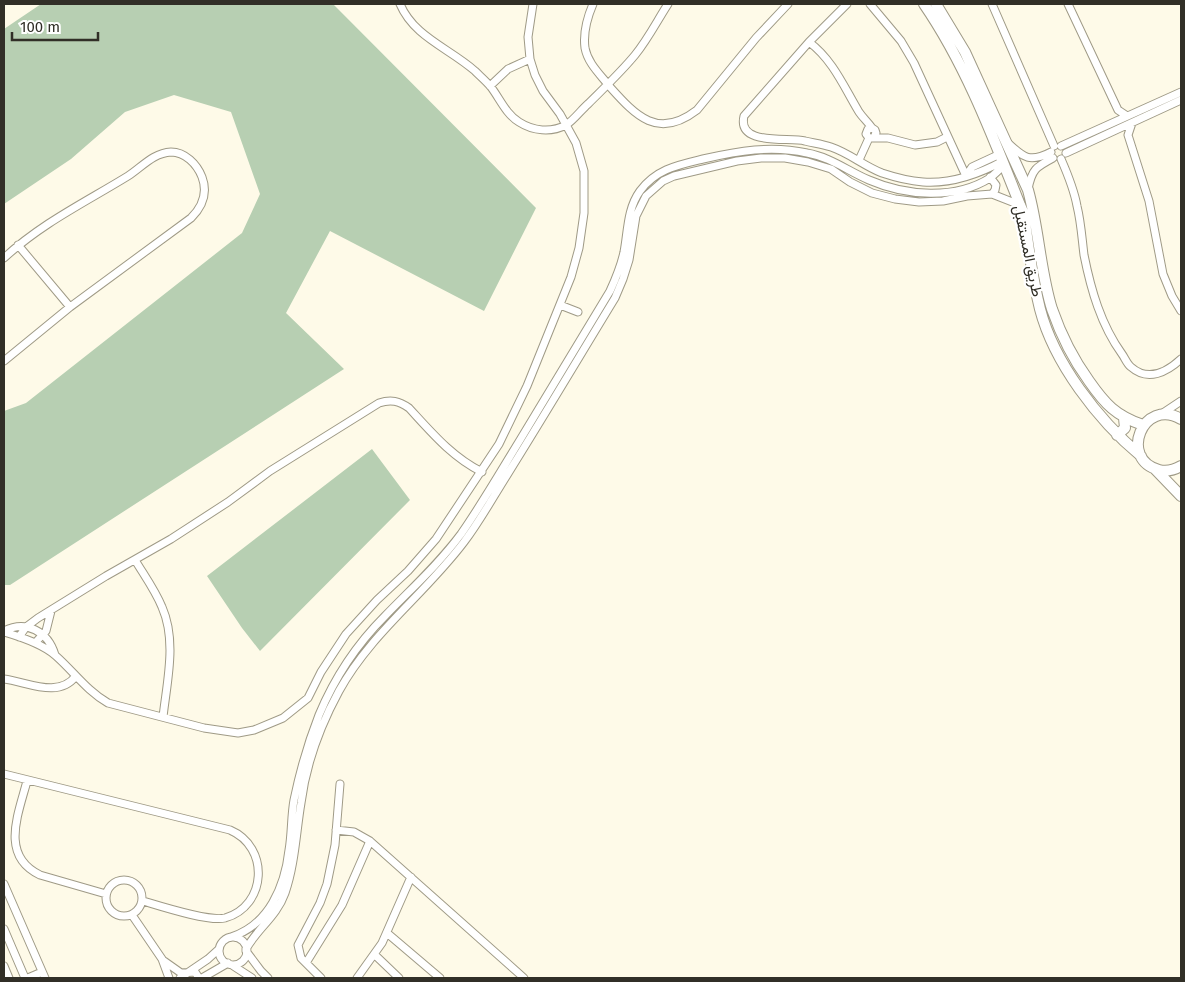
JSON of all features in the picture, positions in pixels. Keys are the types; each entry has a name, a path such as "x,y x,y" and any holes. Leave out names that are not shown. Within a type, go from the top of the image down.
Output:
{"main road":[{"name":"طريق المستقبل","path":"924,4 940,27 956,57 1024,214 1033,276 1041,311 1054,344 1072,376 1095,410 1117,435 1155,469"},
{"name":"طريق المستقبل","path":"936,4 965,52 1008,142 1028,190 1052,308 1064,340 1102,399 1124,418 1143,426"},
{"path":"1141,456 1137,444 1138,437 1143,426 1148,421 1160,415 1173,415 1181,419"},
{"path":"1117,435 1125,428 1124,418"},
{"path":"1155,469 1170,470 1181,466"},
{"path":"1155,469 1181,496"}],"street":[{"path":"400,4 413,26 426,38 459,58 490,86 508,113 518,122 529,128 542,130 554,129 567,124 608,84 636,53 668,4"},
{"path":"4,632 35,643 55,654 96,696 108,703 204,728 238,733 254,730 284,718 308,698 321,672 346,634 377,600 408,571 436,539 482,472 514,416 571,277 579,248 584,213 584,171 576,143 567,124 543,91 530,59 528,37 533,4"},
{"path":"593,4 585,28 584,40 590,62 633,112 643,119 665,124 677,122 697,110 756,38 788,4"},
{"path":"847,4 809,42 744,116 743,123 747,132 755,137 795,139 830,147 881,173 923,182 966,176 972,167 1002,160"},
{"path":"870,4 904,45 914,62 966,176"},
{"path":"992,4 1072,182 1082,229 1084,254 1097,306 1105,327 1131,367 1148,375 1157,375 1181,359"},
{"path":"1068,4 1118,110 1129,120"},
{"path":"809,42 829,60 871,132"},
{"path":"490,86 508,69 530,59"},
{"path":"1008,142 1022,156 1033,159 1058,152 1116,130 1129,120 1181,92"},
{"path":"1028,190 1030,179 1035,169 1058,152 1115,122 1129,120 1181,100"},
{"path":"1115,122 1118,110"},
{"path":"1129,120 1128,135 1148,201 1163,274 1172,296 1181,311"},
{"path":"871,132 879,130 888,138 915,144 926,144 947,137"},
{"path":"1116,130 1128,135"},
{"path":"858,160 871,132"},
{"path":"162,959 176,970 188,973 195,972 201,978 244,959 246,950 256,934 275,914 284,895 294,854 305,779 319,734 339,691 360,658 380,633 432,580 465,541 610,291 624,251 628,216 633,203 648,181 659,172 672,166 736,151 760,148 785,149 809,153 832,160 871,181 914,193 940,193 966,188 990,177 1002,160"},
{"path":"4,258 54,218 130,174 156,156 171,152 177,153 191,160 197,166 204,188 199,210 70,307 4,361"},
{"path":"180,978 208,959 226,939 249,930 257,924 278,894 286,870 294,802 304,757 320,713 342,672 369,634 438,563 461,534 513,458 614,298 629,260 636,216 646,196 664,181 674,176 737,160 784,158 808,162 831,169 850,182 895,199 919,202 943,201 967,196 992,194 1020,205"},
{"path":"990,177 996,185 992,194"},
{"path":"18,245 70,307"},
{"path":"560,305 578,312"},
{"path":"19,637 26,627 92,584 200,521 286,460 374,405 385,401 394,401 410,408 448,450 482,472"},
{"path":"1160,415 1181,401"},
{"path":"135,560 162,606 168,628 170,651 163,717"},
{"path":"35,643 44,635 49,626 51,611"},
{"path":"4,632 18,626 32,628 44,635 53,647 55,654"},
{"path":"4,679 51,689 65,686 76,676"},
{"path":"4,774 230,830 243,838 255,853 259,870 257,888 252,899 244,908 234,914 224,918 211,918 142,901"},
{"path":"27,781 13,837 14,846 20,860 32,872 106,894"},
{"path":"321,978 306,963 299,952 298,945 328,884 333,859 340,784"},
{"path":"336,830 354,832 370,841 524,978"},
{"path":"306,963 342,906 370,841"},
{"path":"357,978 375,955 387,932 410,877"},
{"path":"128,880 134,882 141,890 142,901 139,909 132,914 122,916 112,912 106,900 106,894 112,884 117,881 128,880"},
{"path":"4,884 43,975 27,978 4,930"},
{"path":"132,914 162,959 169,978"},
{"path":"387,932 440,978"},
{"path":"231,937 240,939 243,942 246,950 268,978"},
{"path":"219,948 223,960 252,978"},
{"path":"375,955 400,978"},
{"path":"4,966 9,978"}],"green space":[{"path":"41,4 333,4 536,208 484,311 330,231 286,313 344,369 10,585 4,585 4,411 26,403 242,233 260,194 231,112 174,95 125,112 71,159 4,204 4,29"},
{"path":"372,449 410,500 260,651 207,576"}]}
